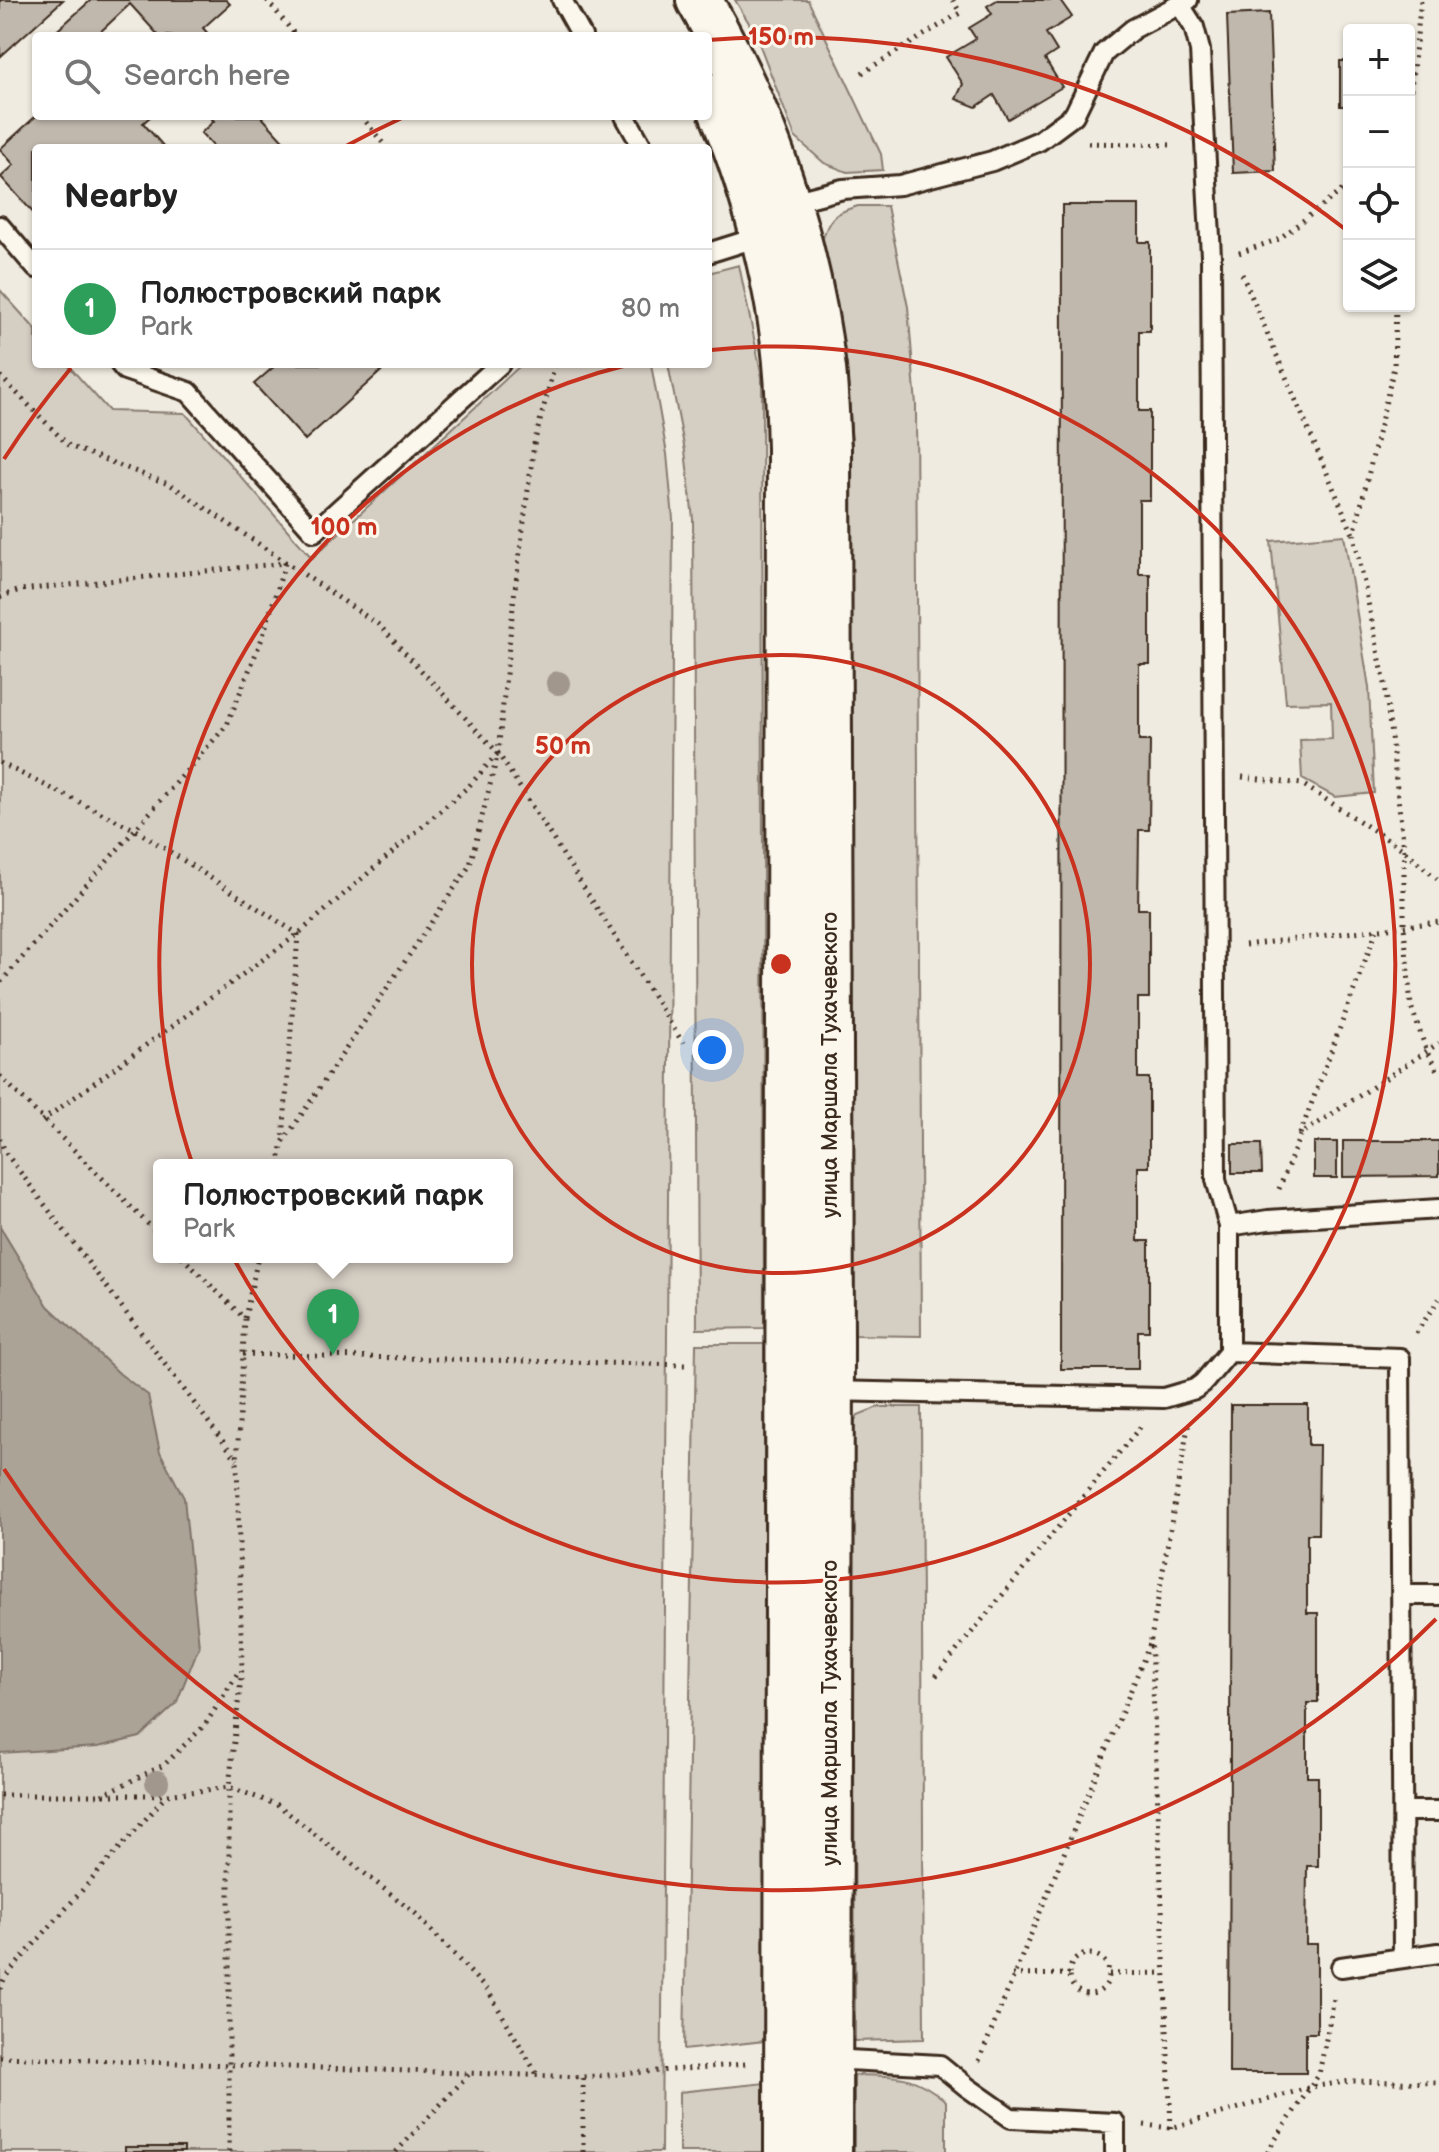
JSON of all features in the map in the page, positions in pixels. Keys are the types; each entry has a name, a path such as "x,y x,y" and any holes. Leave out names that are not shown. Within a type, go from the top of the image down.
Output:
{"street":[{"path":"666,0 684,32"},
{"name":"улица Маршала Тухачевского","path":"699,0 725,45 755,112 775,220"},
{"name":"улица Маршала Тухачевского","path":"712,88 810,294 823,369 828,448 809,1391 808,2060 787,2152"},
{"name":"улица Маршала Тухачевского","path":"808,2060 829,2152"}],"lane":[{"path":"562,0 580,32"},
{"path":"712,251 843,189 900,185 992,161 1039,141 1074,115 1104,53 1133,29 1184,2 1200,50 1211,256 1216,1180 1229,1226 1229,1352 1195,1389 1164,1398 809,1391"},
{"path":"627,120 641,144"},
{"path":"0,226 32,263"},
{"path":"123,368 189,392 314,532 496,368"},
{"path":"1229,1226 1268,1220 1439,1209"},
{"path":"1229,1352 1400,1358 1403,1958"},
{"path":"1402,1595 1439,1595"},
{"path":"1403,1811 1439,1811"},
{"path":"1341,1967 1439,1953"},
{"path":"808,2060 940,2065 1011,2118 1115,2123 1115,2152"}],"path":[{"path":"267,0 293,32"},
{"path":"862,73 960,13 953,0"},
{"path":"1410,96 1421,0"},
{"path":"364,120 384,144"},
{"path":"1039,141 1207,145"},
{"path":"1211,256 1234,255 1279,239 1343,190"},
{"path":"1234,255 1354,535 1385,684 1404,850 1404,926 1411,1006 1427,1052 1439,1074"},
{"path":"1354,535 1394,367 1396,312"},
{"path":"283,1142 470,865 498,753 534,444 554,368"},
{"path":"0,376 69,446 171,485 379,625 498,753 683,1043"},
{"path":"0,597 20,590 285,563"},
{"path":"0,983 227,725 263,636 285,563"},
{"path":"42,1121 298,934 469,786 498,753"},
{"path":"0,763 136,830 298,934"},
{"path":"1213,774 1302,784 1404,850 1439,881"},
{"path":"1214,948 1439,922"},
{"path":"1268,1220 1377,929"},
{"path":"279,1159 298,934"},
{"path":"1300,1135 1439,1043"},
{"path":"0,1076 153,1229"},
{"path":"0,1138 5,1152 237,1460"},
{"path":"188,1263 245,1319"},
{"path":"229,2152 229,1787 242,1668 237,1460 245,1319 257,1263"},
{"path":"243,1354 685,1365"},
{"path":"1171,2128 1151,1639 1195,1389"},
{"path":"936,1676 1164,1398"},
{"path":"967,2087 1151,1639"},
{"path":"97,1797 164,1765 205,1725 242,1668"},
{"path":"0,1795 167,1795 229,1787 278,1805 416,1914 488,1991 538,2076"},
{"path":"0,1989 5,1977 167,1795"},
{"path":"1090,1954 1107,1964 1109,1974 1106,1984 1099,1991 1089,1994 1079,1991 1072,1984 1069,1974 1072,1964 1090,1954"},
{"path":"1267,2152 1319,2074 1341,1967"},
{"path":"1109,1974 1165,1973"},
{"path":"1012,1975 1069,1974"},
{"path":"0,2057 583,2077 808,2060"},
{"path":"396,2152 470,2073"},
{"path":"583,2077 583,2152"},
{"path":"1115,2123 1171,2128 1311,2087 1351,2081 1439,2083"}],"shaded area":[{"path":"735,0 808,0 881,154 883,170 847,172 824,163 795,137 755,33"},
{"path":"858,206 887,206 908,307 916,405 921,1336 852,1335 852,446 847,366 822,241 834,217"},
{"path":"739,265 762,377 764,1328 697,1329 693,519 685,451 669,368 712,368 712,272"},
{"path":"0,290 32,326 32,368 71,368 109,411 185,413 312,558 518,368 652,368 667,454 673,519 661,2152 0,2152"},
{"path":"1344,535 1369,687 1374,793 1335,797 1302,779 1300,740 1332,739 1331,702 1286,703 1271,541"},
{"path":"0,1227 48,1306 120,1374 148,1395 160,1452 184,1498 199,1646 176,1704 140,1737 98,1747 0,1753"},
{"path":"696,1344 764,1344 764,2041 684,2050"},
{"path":"878,1407 921,1407 924,2039 855,2041 853,1423 858,1415"},
{"path":"854,2075 903,2078 923,2085 946,2101 946,2152 854,2152"},
{"path":"765,2083 765,2152 679,2152 679,2092"}],"building":[{"path":"0,0 63,0 0,57"},
{"path":"91,0 226,0 230,4 203,28 206,32 155,32 130,4 100,32 55,32"},
{"path":"997,0 1060,0 1072,17 1046,33 1057,51 1045,59 1062,87 1008,119 994,95 976,107 956,99 963,84 946,57 976,39 969,28 992,14 987,6"},
{"path":"1269,13 1275,171 1233,173 1227,15"},
{"path":"1340,61 1343,61 1343,106 1340,106"},
{"path":"32,120 146,120 143,123 161,144 32,144 32,212 1,177 14,165 0,149"},
{"path":"265,120 286,144 211,144 201,133 214,121"},
{"path":"1062,205 1139,205 1139,242 1150,242 1150,331 1139,331 1139,411 1150,411 1150,500 1139,500 1139,574 1150,574 1150,664 1139,664 1139,741 1150,741 1149,830 1139,830 1138,909 1149,909 1149,998 1138,998 1138,1078 1149,1078 1149,1167 1138,1167 1138,1241 1149,1241 1149,1331 1138,1331 1138,1369 1061,1369"},
{"path":"272,368 385,368 305,440 254,384"},
{"path":"1343,1141 1439,1141 1439,1176 1343,1177"},
{"path":"1314,1142 1337,1142 1337,1178 1314,1178"},
{"path":"1232,1144 1261,1144 1262,1173 1232,1173"},
{"path":"1231,1405 1308,1405 1308,1445 1319,1445 1318,1534 1307,1534 1307,1613 1318,1613 1318,1703 1307,1703 1307,1777 1318,1777 1318,1866 1307,1866 1306,1944 1317,1944 1317,2033 1306,2033 1306,2073 1229,2073"},
{"path":"125,2147 184,2147 184,2152 125,2152"}],"place":[{"name":"Полюстровский парк","path":"333,1355"}]}
